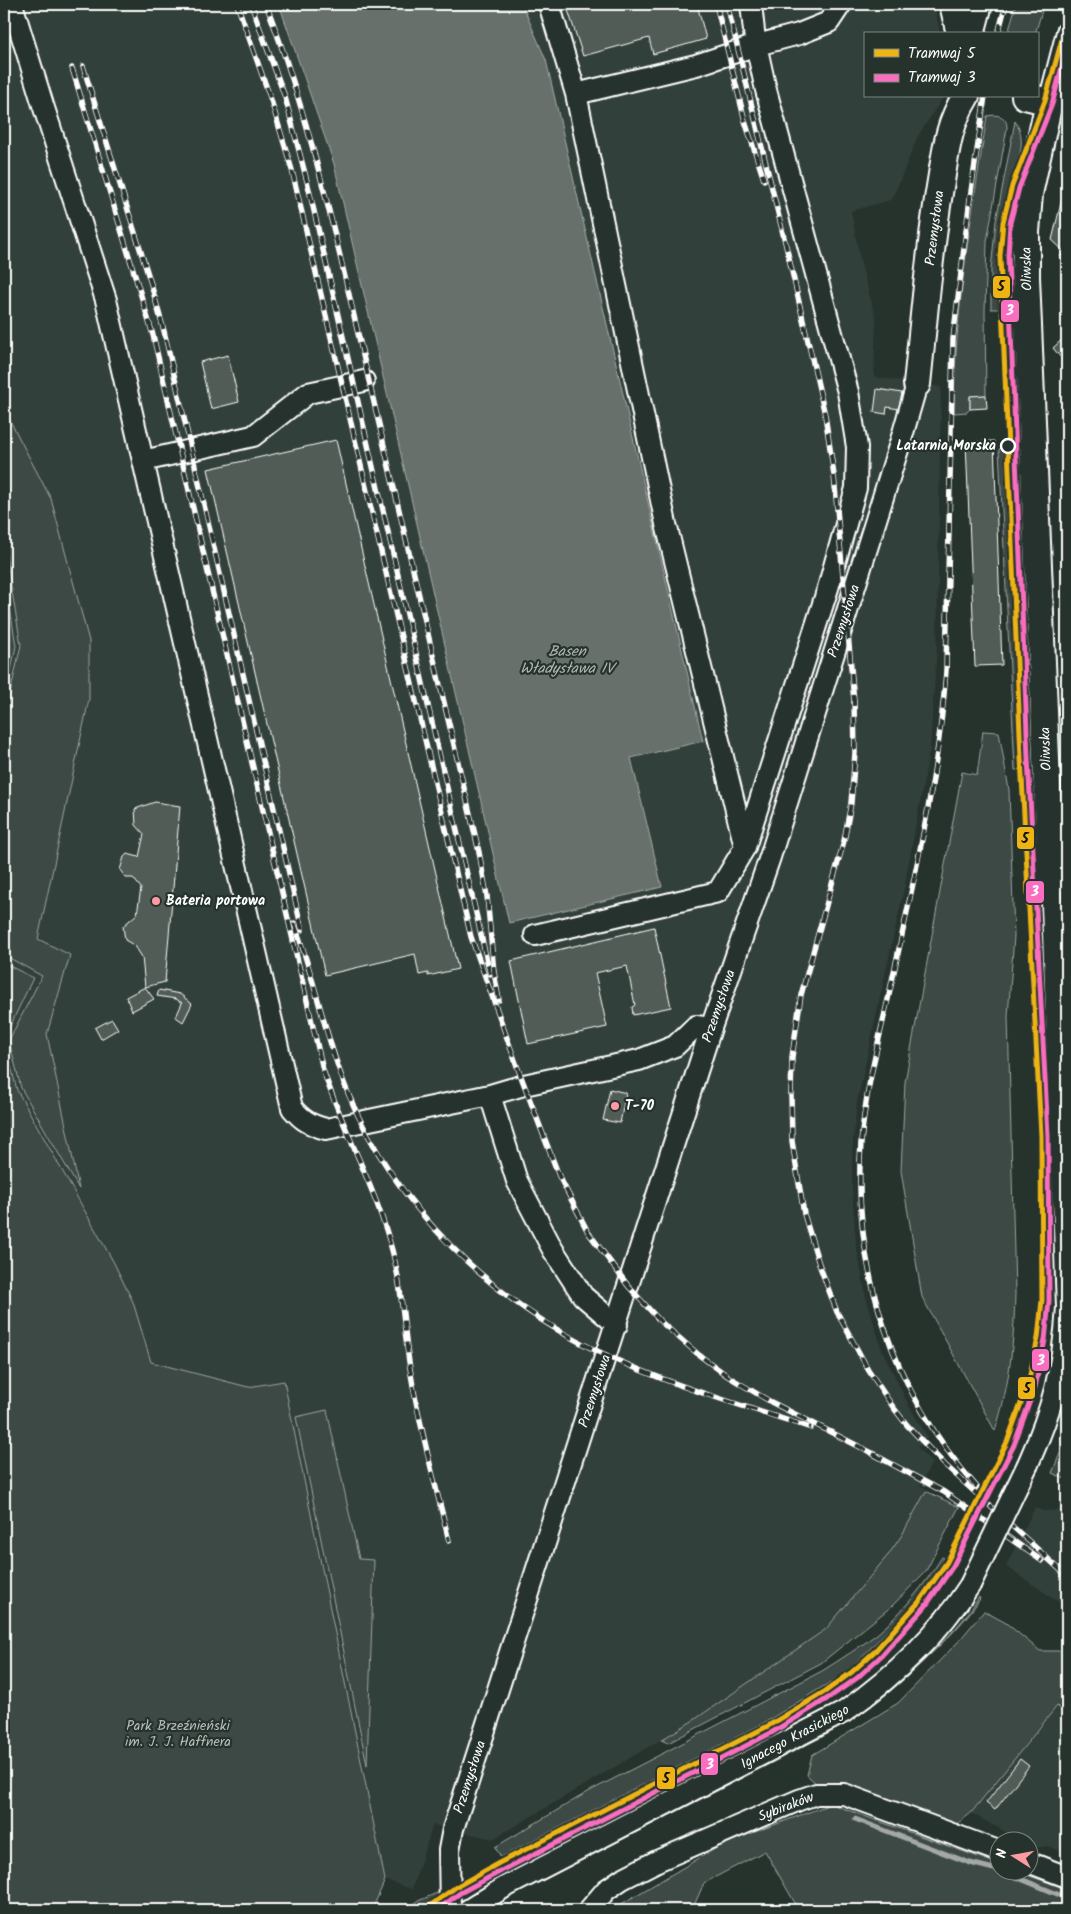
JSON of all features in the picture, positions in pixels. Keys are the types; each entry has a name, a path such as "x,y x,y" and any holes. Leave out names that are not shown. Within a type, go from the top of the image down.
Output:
{"main road":[{"path":"953,4 960,32"},
{"path":"972,32 979,4"},
{"name":"Przemysłowa","path":"917,384 934,220 949,134 955,114 965,98"},
{"name":"Oliwska","path":"1037,99 1026,232 1026,277 1059,878"}],"street":[{"path":"12,4 106,300 292,1108 302,1120 313,1126 326,1128 490,1095 524,1085 640,1060 675,1046 696,1026 712,1028"},
{"path":"549,4 576,94 666,524 745,847"},
{"path":"535,935 718,892 745,847 828,588 856,488 857,447 848,392 766,90 756,45 751,4"},
{"path":"576,94 696,64 799,34 829,22 841,4"},
{"name":"Oliwska","path":"1038,97 1067,32"},
{"path":"143,461 253,436 308,394 321,389 364,381"},
{"name":"Przemysłowa","path":"450,1910 448,1850 453,1829 712,1028 770,857 917,384"},
{"path":"745,847 770,857"},
{"name":"Oliwska","path":"1028,1464 1049,1413 1059,1377 1065,1340 1067,1307 1059,878"},
{"path":"490,1095 517,1182 553,1250 583,1296 617,1325"},
{"name":"Ignacego Krasickiego","path":"468,1910 513,1883 844,1712 871,1693 916,1652 945,1620 970,1585 1028,1464"},
{"name":"Sybiraków","path":"589,1910 606,1890 622,1879 657,1861 816,1794 844,1794 988,1847"},
{"path":"1038,1866 1067,1876"}],"shaded area":[{"path":"4,4 934,4 940,32 864,32 864,98 943,98 918,136 894,195 890,200 851,211 861,264 876,319 874,377 941,387 937,645 930,748 904,889 857,1102 852,1152 852,1188 856,1244 866,1297 882,1350 909,1406 928,1437 917,1447 932,1463 920,1485 927,1489 902,1535 889,1554 826,1629 694,1720 493,1839 433,1825 412,1889 385,1880 284,1381 248,1387 151,1362 133,1302 114,1263 17,1090 4,1039 32,978 4,963 4,705 16,646 4,569"},
{"path":"1065,1506 1067,1510 1067,1608 1006,1566 1035,1507 1042,1511 1053,1511"},
{"path":"1058,1706 1067,1714 1067,1853 1047,1846 1038,1848 1038,1832 1006,1832 971,1813"}],"green space":[{"path":"1016,4 1044,4 1036,32 1009,32"},
{"path":"994,115 1004,118 1007,128 987,241 985,312 986,395 970,396 970,409 967,412 954,413 960,301 987,116"},
{"path":"1015,121 1019,130 1021,150 1005,199 1000,226 998,254 999,309 991,309 991,269 996,221"},
{"path":"4,409 51,499 89,641 89,699 38,939 70,955 47,1034 79,1189 21,1088 9,1040 42,976 4,955 4,721 21,645 4,544"},
{"path":"1004,448 1019,770 1015,770 999,449"},
{"path":"4,569 16,646 4,705"},
{"path":"983,731 999,732 1009,790 1014,936 1008,1016 1015,1293 1008,1380 995,1431 922,1297 901,1171 905,1082 962,772 977,775"},
{"path":"1067,906 1065,931 1067,1043 1062,925"},
{"path":"4,963 33,978 4,1039"},
{"name":"Park Brzeźnieński im. J. J. Haffnera","path":"4,1039 17,1090 114,1263 133,1302 151,1362 248,1387 284,1381 385,1880 372,1910 4,1910"},
{"path":"327,1410 359,1559 374,1560 367,1765 296,1417"},
{"path":"1067,1436 1067,1480 1052,1473"},
{"path":"926,1491 959,1507 926,1571 892,1606 821,1663 668,1743 661,1740 694,1720 826,1629 889,1554 902,1535"},
{"path":"942,1557 944,1558 933,1579 905,1613 847,1672 762,1724 501,1857 495,1847 588,1792 822,1671 857,1648 877,1634 904,1608 921,1588"},
{"path":"979,1597 980,1599 969,1614 938,1648 893,1689 868,1709 840,1727 524,1890 520,1889 823,1735 853,1717 904,1678 929,1655 956,1628"},
{"path":"984,1611 1006,1623 1040,1651 1063,1651 1067,1656 1067,1714 1057,1706 971,1813 957,1824 945,1823 819,1786 807,1775 812,1755 898,1703 958,1642"},
{"path":"831,1804 988,1860 988,1882 1038,1882 1038,1879 1067,1889 1067,1910 799,1910 765,1851 704,1883 692,1910 611,1910 725,1843"},
{"path":"442,1891 441,1895 419,1910 406,1910 418,1901"}],"water":[{"name":"Basen Władysława IV","path":"279,4 522,4 546,60 703,741 631,758 662,887 509,923 334,164"}],"building":[{"path":"566,4 697,4 706,39 653,54 649,38 583,56"},
{"path":"887,4 906,4 888,9"},
{"path":"1067,178 1067,264 1060,256 1065,252 1052,240"},
{"path":"1067,335 1067,365 1053,348"},
{"path":"228,355 239,402 211,409 200,362"},
{"path":"877,389 902,393 899,409 887,407 886,414 874,412"},
{"path":"986,395 987,408 970,409 970,396"},
{"path":"336,440 458,969 428,976 428,973 419,975 415,954 325,975 208,469"},
{"path":"994,441 1002,665 975,666 966,442"},
{"name":"Bateria portowa","path":"155,802 180,806 165,982 145,987 142,957 135,946 125,940 123,926 137,914 141,888 133,878 126,878 120,870 124,857 127,854 139,857 144,834 136,825 135,809"},
{"path":"654,927 671,1007 633,1015 632,1007 635,1005 627,966 595,973 607,1027 528,1044 511,961"},
{"path":"145,987 154,999 132,1011 126,997"},
{"path":"159,990 180,994 192,1004 183,1022 176,1017 182,1003 176,999 157,996"},
{"path":"112,1019 118,1029 101,1039 95,1028"},
{"name":"T-70","path":"610,1089 626,1093 620,1123 603,1120"},
{"path":"1020,1759 1029,1766 995,1810 986,1803"}],"waterway":[{"path":"855,1819 970,1863 988,1868"},
{"path":"1028,1882 1067,1898"}],"railway":[{"path":"237,4 271,100 292,170 471,937 559,1176 588,1232 629,1287 661,1322 699,1355 729,1377 771,1402 878,1456"},
{"path":"251,4 285,97 308,185 490,974"},
{"path":"266,4 311,142 346,282 479,852 487,896 494,972 499,1000"},
{"path":"716,4 745,121 764,180"},
{"path":"727,4 825,415 834,475 854,701 855,753 851,803 844,841 801,995 792,1057 792,1141 804,1214 819,1264 837,1312 869,1371 893,1407 907,1425 945,1465 1067,1576"},
{"path":"999,32 1006,4"},
{"path":"83,66 164,331 302,930"},
{"path":"72,68 153,335 323,1070 375,1199 390,1243 400,1292 408,1358 415,1395 449,1541"},
{"path":"977,1487 948,1450 922,1411 901,1370 884,1327 872,1282 864,1236 860,1190 861,1143 872,1069 931,794 942,712 946,671 953,339 970,198 985,98"},
{"path":"294,923 340,1072 368,1135 392,1175 421,1213 453,1248 488,1280 525,1309 565,1334 606,1355 681,1386 811,1428"},
{"path":"873,1454 944,1492 1042,1561"}],"tram line":[{"name":"5","path":"424,1910 456,1887 499,1863 768,1726 826,1691 852,1672 875,1651 919,1602 947,1562 1007,1442 1028,1384 1038,1338 1042,1300 1041,1136 1021,758 1000,256 1003,222 1012,186 1045,101 1067,21"},
{"name":"3","path":"437,1910 460,1893 503,1870 771,1733 857,1678 881,1656 925,1607 953,1566 1014,1445 1035,1387 1045,1340 1049,1301 1048,1136 1028,758 1008,256 1010,223 1019,188 1052,104 1067,48"}],"place":[{"name":"Latarnia Morska","path":"1008,446"},
{"name":"Bateria portowa","path":"156,901"},
{"name":"T-70","path":"615,1106"}]}
